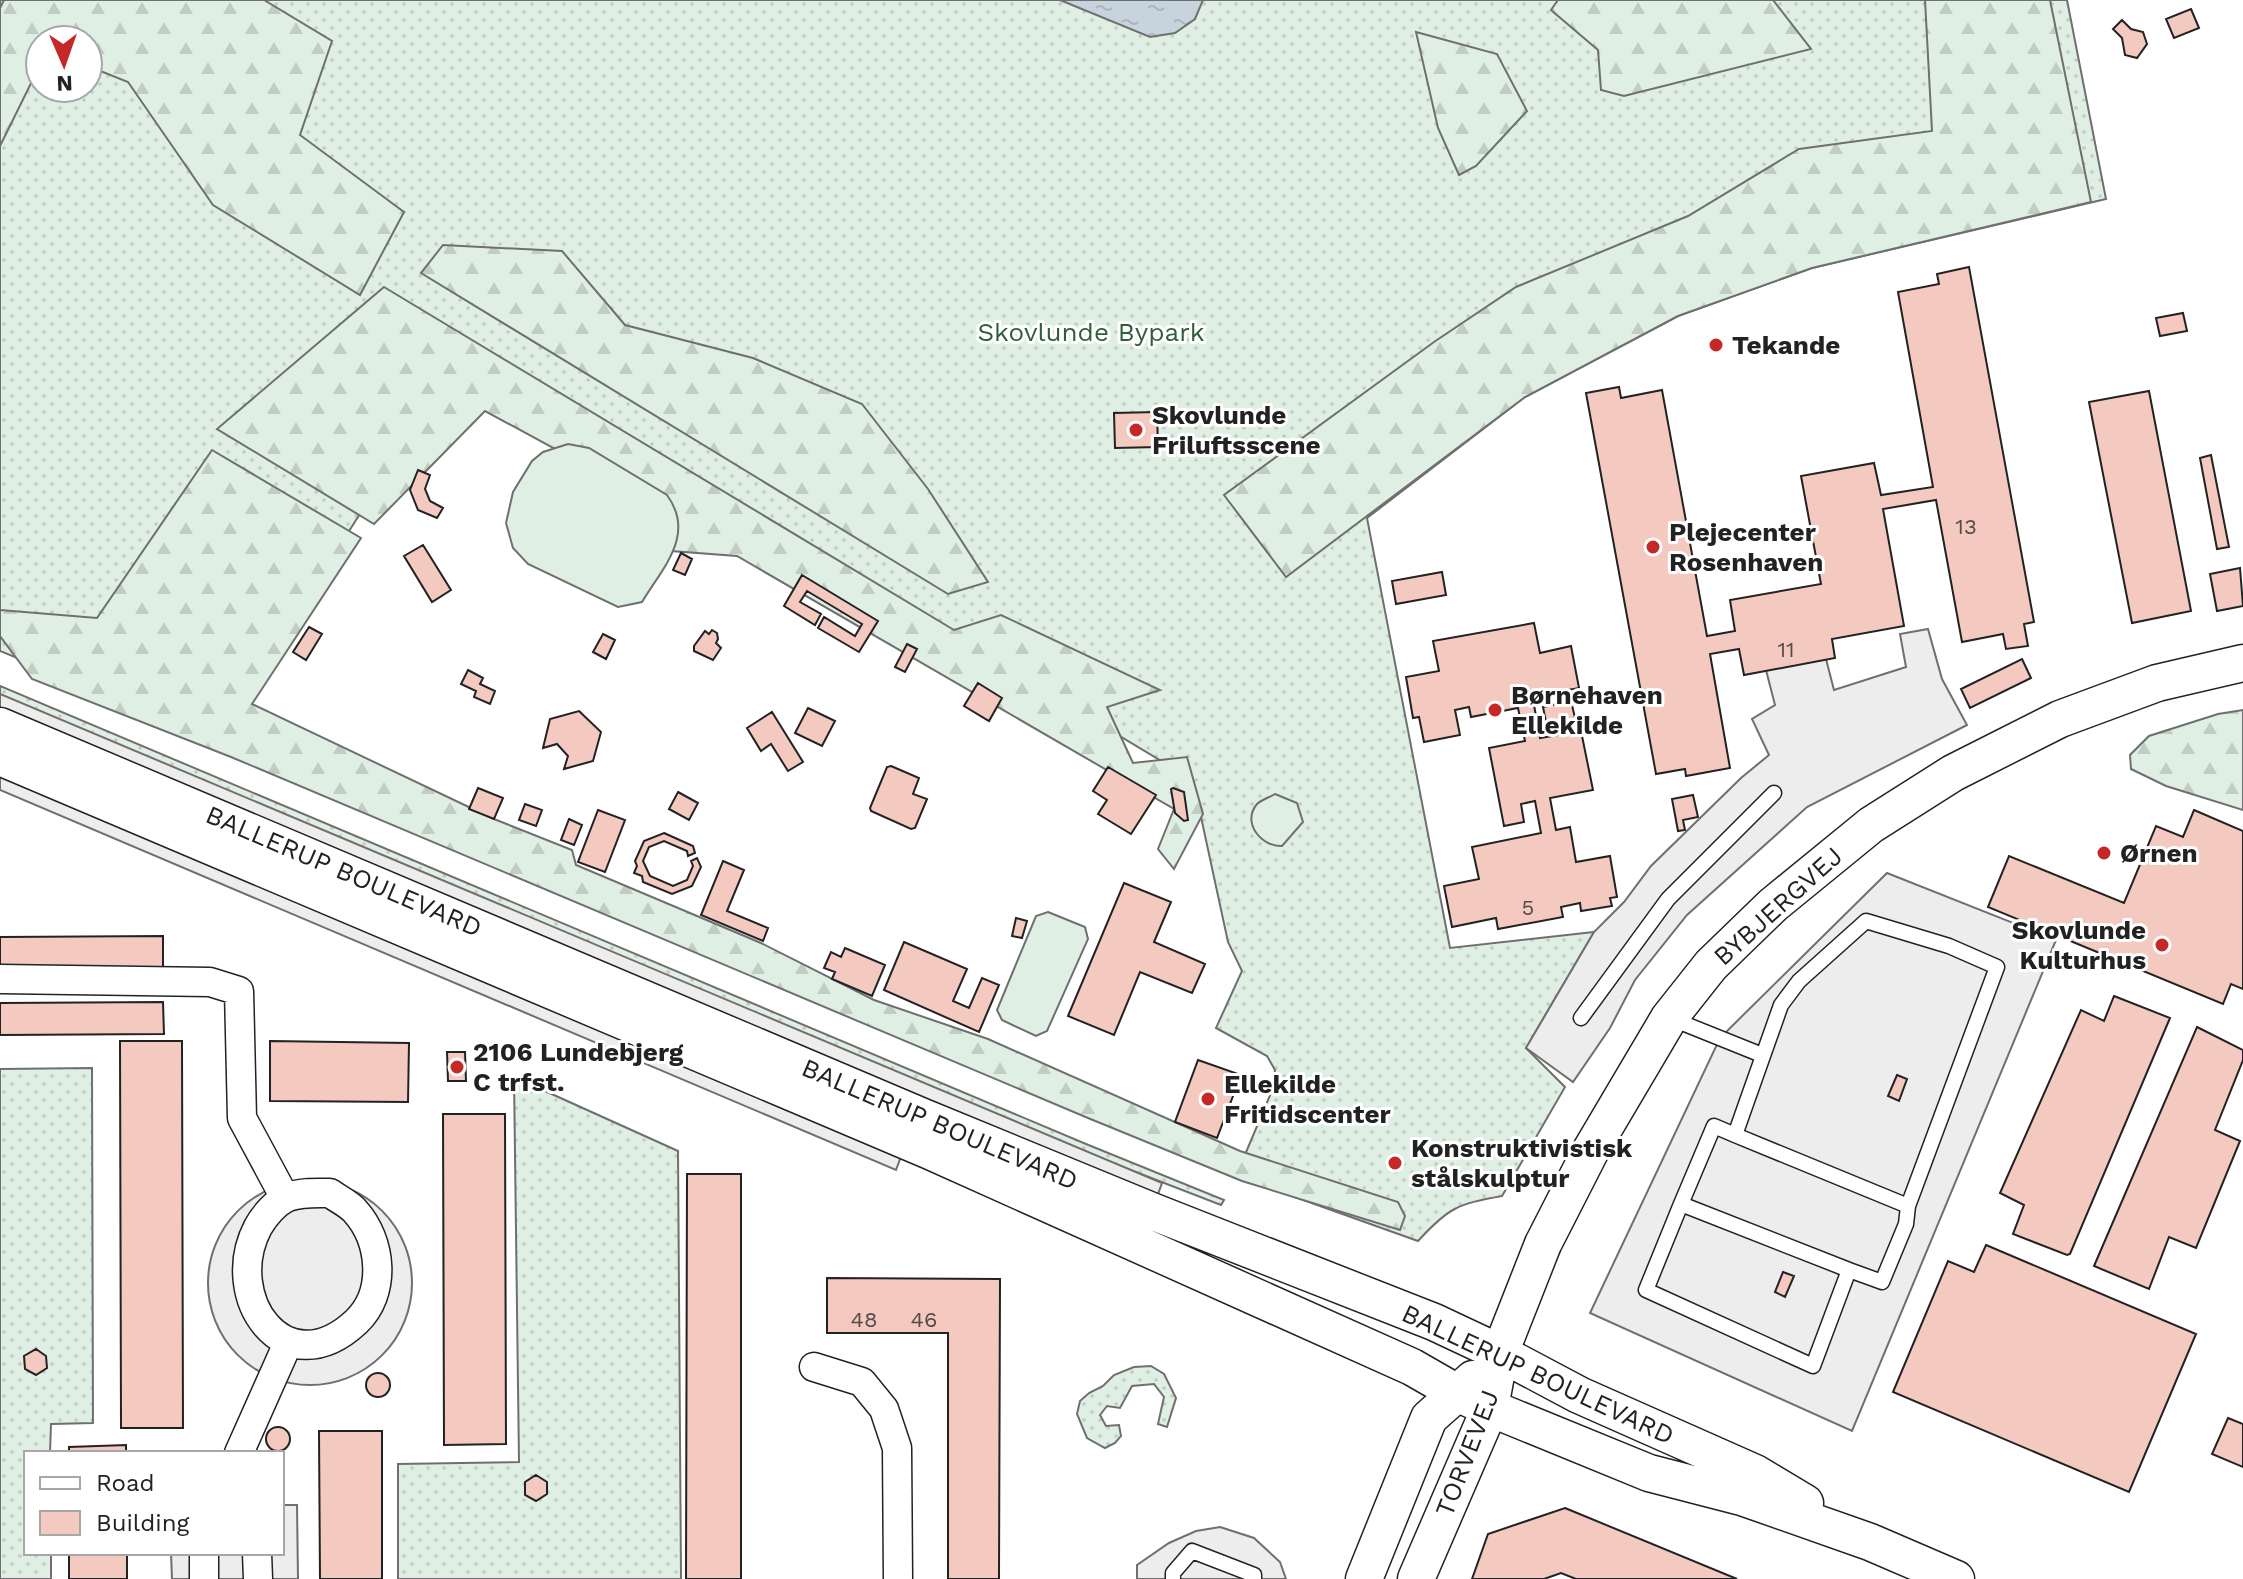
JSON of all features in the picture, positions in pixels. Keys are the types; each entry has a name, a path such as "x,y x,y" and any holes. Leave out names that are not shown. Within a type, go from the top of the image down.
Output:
{"street":[{"name":"BYBJERGVEJ","path":"1500,1353 1543,1244 1591,1150 1669,1018 1711,965 1773,905 1871,825 1953,773 2060,719 2157,683 2243,663"},
{"name":"BALLERUP BOULEVARD","path":"0,726 1140,1207 1434,1322 1579,1395 1755,1473 1870,1542"},
{"name":"BALLERUP BOULEVARD","path":"0,757 930,1151 1412,1367 1474,1401 1649,1473 1742,1497 1870,1542 1956,1579"},
{"path":"0,979 210,982 239,991 242,1118 285,1198"},
{"path":"330,1193 346,1204 371,1234 378,1262 375,1290 362,1316 341,1336 319,1345 288,1343 266,1325 254,1306 245,1271 250,1243 264,1217 285,1198 330,1193"},
{"path":"240,1451 288,1343"},
{"name":"TORVEVEJ","path":"1416,1579 1474,1401 1500,1353"},
{"path":"814,1367 862,1382 884,1409 897,1448 898,1579"},
{"name":"TORVEVEJ","path":"1364,1579 1429,1418 1474,1401"},
{"path":"204,1555 204,1579"},
{"path":"257,1555 258,1579"}],"lane":[{"path":"1581,1018 1668,899 1774,793"},
{"path":"1681,1204 1882,1282 1906,1224 1908,1206 1997,967 1949,946 1866,921 1799,981 1781,1005 1735,1135"},
{"path":"1669,1018 1762,1055"},
{"path":"1849,1270 1813,1366 1646,1290 1714,1126 1908,1206"},
{"path":"1173,1579 1173,1573 1192,1551 1254,1575 1254,1579"}],"green space":[{"name":"Skovlunde Bypark","path":"0,0 2067,0 2106,199 1812,268 1678,316 1525,397 1367,518 1450,948 1594,932 1526,1048 1565,1087 1502,1196 1455,1209 1418,1241 1236,1176 1271,1093 1275,1070 1267,1056 1216,1028 1242,971 1228,942 1193,780 468,345 216,739 0,651"},
{"path":"4,0 264,0 332,41 300,135 404,212 360,295 213,205 128,82 104,72 104,24 24,24 24,97 0,146 0,8"},
{"path":"1558,0 1773,0 1811,49 1624,96 1601,90 1598,50 1551,10"},
{"path":"1925,0 2050,0 2091,202 1812,268 1678,316 1525,397 1286,577 1224,495 1434,342 1516,287 1688,216 1799,149 1932,131"},
{"path":"1416,32 1497,54 1527,111 1476,166 1459,175 1438,128"},
{"path":"443,245 562,251 625,325 753,358 862,404 928,489 988,582 948,594 421,273"},
{"path":"384,287 954,630 1001,615 1160,690 1107,707 1133,763 1187,757 1203,814 1174,869 1158,849 1174,809 737,556 671,551 662,507 485,411 374,524 217,429"},
{"path":"568,444 589,448 667,495 675,510 678,524 673,550 642,602 618,607 528,564 513,548 506,523 513,492 532,461 543,452"},
{"path":"212,450 361,538 252,704 494,819 572,850 576,865 761,943 874,1000 988,1039 1240,1151 1398,1202 1405,1216 1400,1230 1242,1181 231,757 32,679 0,636 0,610 97,618"},
{"path":"0,686 1224,1200 1221,1205 1097,1157 0,695"},
{"path":"2243,710 2243,810 2166,786 2131,769 2130,755 2149,736 2218,714"},
{"path":"1275,794 1297,803 1303,822 1282,846 1267,843 1261,838 1251,819 1257,804"},
{"path":"1048,912 1085,927 1088,939 1047,1031 1036,1036 1002,1020 997,1010 1036,916"},
{"path":"92,1068 93,1423 51,1424 50,1451 24,1451 24,1555 51,1555 51,1579 0,1579 0,1069"},
{"path":"514,1077 678,1151 681,1579 398,1579 398,1464 519,1462"},
{"path":"1151,1366 1164,1374 1176,1398 1167,1427 1158,1424 1164,1397 1154,1384 1132,1386 1120,1408 1107,1406 1100,1415 1106,1426 1119,1425 1121,1436 1115,1443 1105,1448 1087,1438 1077,1414 1080,1401 1114,1375 1134,1367"}],"shaded area":[{"path":"1928,629 1942,679 1967,725 1807,807 1687,915 1635,980 1610,1028 1573,1082 1526,1048 1594,932 1624,902 1651,866 1741,778 1769,755 1752,719 1775,705 1766,670 1826,659 1834,690 1906,667 1900,634"},
{"path":"0,694 1162,1183 1157,1197 0,713"},
{"path":"0,769 903,1151 896,1170 0,790"},
{"path":"1887,873 2056,940 1852,1431 1590,1313 1720,1038"},
{"path":"310,1181 349,1189 382,1211 404,1244 412,1283 404,1322 382,1355 349,1377 310,1385 271,1377 238,1355 216,1322 208,1283 216,1244 238,1211 271,1189"},
{"path":"284,1505 297,1505 298,1579 172,1579 171,1555 284,1555"},
{"path":"1220,1527 1254,1538 1280,1562 1286,1579 1137,1579 1137,1565 1169,1543 1196,1531"}],"water":[{"path":"1060,0 1203,0 1195,19 1175,33 1150,37"}],"building":[{"path":"2191,9 2199,28 2174,38 2166,19"},
{"path":"2122,20 2131,29 2143,32 2147,44 2137,58 2125,55 2122,38 2113,29"},
{"name":"Plejecenter Rosenhaven","path":"1969,267 2034,622 2024,624 2028,646 2006,649 2003,634 1962,642 1936,500 1883,509 1904,626 1832,639 1835,658 1744,675 1739,649 1710,654 1730,768 1686,776 1685,769 1656,774 1586,393 1619,387 1621,398 1662,390 1707,636 1735,631 1730,600 1821,584 1801,476 1874,463 1881,495 1933,487 1898,292 1939,284 1937,274"},
{"path":"2183,313 2187,331 2160,336 2156,318"},
{"path":"2149,391 2191,611 2132,623 2089,402"},
{"name":"Skovlunde Friluftsscene","path":"1157,412 1158,447 1115,448 1114,413"},
{"path":"2211,455 2229,547 2217,549 2200,458"},
{"path":"418,470 430,475 425,489 430,501 443,508 437,518 418,510 410,490"},
{"path":"423,545 451,590 432,602 404,556"},
{"path":"681,553 692,559 685,575 673,570"},
{"path":"2240,568 2243,606 2217,611 2210,574"},
{"path":"1442,572 1446,595 1396,604 1392,581"},
{"path":"802,575 878,621 859,652 818,628 824,617 855,636 862,624 807,591 800,602 821,614 815,625 784,606"},
{"path":"1534,623 1540,653 1571,646 1579,688 1535,696 1540,738 1581,731 1593,790 1550,798 1556,830 1570,827 1576,862 1610,856 1617,897 1610,898 1612,906 1581,911 1580,903 1561,907 1563,917 1498,929 1496,918 1452,927 1444,886 1479,879 1472,847 1541,833 1535,801 1521,804 1524,822 1504,826 1489,748 1525,741 1518,708 1471,717 1469,707 1455,710 1460,735 1424,742 1419,717 1413,718 1406,677 1439,671 1433,641"},
{"path":"309,627 322,634 306,660 293,652"},
{"path":"712,630 717,633 716,643 721,648 713,660 694,651 694,646 705,631 709,634"},
{"path":"603,634 615,640 606,659 593,652"},
{"path":"907,644 917,649 905,672 895,667"},
{"path":"2022,659 2031,678 1970,708 1961,689"},
{"path":"468,670 483,678 480,684 495,691 490,704 474,697 476,691 461,684"},
{"path":"978,683 1002,698 989,721 964,706"},
{"path":"1571,701 1577,726 1548,732 1543,707"},
{"path":"808,708 835,721 822,746 795,733"},
{"path":"579,711 601,732 593,761 564,769 568,756 557,744 543,748 550,719"},
{"path":"772,712 803,762 788,771 771,744 761,751 747,728"},
{"path":"887,767 919,778 913,794 927,799 915,828 871,811"},
{"path":"1108,767 1156,795 1131,834 1098,814 1107,800 1093,791"},
{"path":"478,788 503,798 494,819 469,809"},
{"path":"1173,788 1184,792 1188,820 1184,821 1175,813"},
{"path":"678,792 698,803 689,820 669,809"},
{"path":"1693,795 1698,817 1683,820 1685,830 1678,831 1672,799"},
{"path":"525,804 542,810 536,826 519,820"},
{"path":"598,810 625,820 605,872 578,862"},
{"name":"Skovlunde Kulturhus","path":"2194,810 2243,831 2243,989 2231,984 2223,1004 1988,907 2009,856 2124,903 2156,826 2183,837"},
{"path":"569,819 582,825 574,845 561,840"},
{"path":"664,833 693,846 695,853 688,856 687,851 664,841 649,847 643,861 650,876 673,886 687,880 693,866 691,861 697,858 701,867 692,886 672,894 643,882 642,876 634,873 637,866 635,861 644,841"},
{"path":"723,861 744,870 727,911 768,928 763,941 701,915"},
{"path":"1124,883 1171,902 1154,942 1205,964 1192,993 1140,972 1114,1035 1068,1016"},
{"path":"1016,918 1027,921 1022,938 1012,936"},
{"path":"163,936 163,967 0,968 0,937"},
{"path":"904,942 967,969 953,1001 969,1008 982,978 999,985 979,1032 884,990"},
{"path":"845,948 885,965 872,996 832,979 835,972 824,968 831,952 841,957"},
{"path":"2114,996 2170,1018 2067,1255 2013,1234 2024,1205 2000,1193 2081,1010 2104,1021"},
{"path":"163,1002 164,1034 0,1035 0,1003"},
{"path":"2197,1027 2243,1050 2243,1060 2215,1130 2240,1141 2196,1248 2169,1237 2149,1289 2094,1266"},
{"path":"120,1041 182,1041 183,1428 121,1428"},
{"path":"270,1041 409,1043 408,1102 270,1101"},
{"name":"2106 Lundebjerg C trfst.","path":"447,1052 465,1052 466,1081 448,1081"},
{"name":"Ellekilde Fritidscenter","path":"1198,1060 1241,1075 1217,1138 1175,1122"},
{"path":"1897,1075 1907,1079 1899,1101 1888,1096"},
{"path":"443,1114 505,1114 506,1444 444,1445"},
{"path":"687,1174 741,1174 741,1579 686,1579"},
{"path":"1986,1245 2196,1334 2129,1492 1893,1392 1948,1261 1974,1272"},
{"path":"1783,1272 1794,1276 1785,1297 1775,1292"},
{"path":"827,1278 1000,1279 999,1579 948,1579 948,1333 827,1333"},
{"path":"36,1349 46,1356 47,1368 36,1375 25,1369 24,1356"},
{"path":"378,1373 386,1377 390,1385 386,1393 378,1397 370,1393 366,1385 370,1377"},
{"path":"2228,1418 2243,1424 2243,1467 2212,1454"},
{"path":"278,1427 289,1434 290,1439 283,1450 278,1451 267,1444 266,1439 273,1428"},
{"path":"319,1431 382,1431 382,1579 320,1579"},
{"path":"126,1445 126,1451 69,1451 69,1447"},
{"path":"536,1475 547,1482 547,1494 536,1501 525,1495 525,1482"},
{"path":"1565,1508 1737,1579 1576,1579 1561,1573 1544,1579 1472,1579 1488,1534"},
{"path":"69,1555 127,1555 127,1579 69,1579"}],"place":[{"name":"Tekande","path":"1716,345"},
{"name":"Skovlunde Friluftsscene","path":"1136,430"},
{"name":"Plejecenter Rosenhaven","path":"1653,547"},
{"name":"Børnehaven Ellekilde","path":"1495,710"},
{"name":"Ørnen","path":"2104,853"},
{"name":"Skovlunde Kulturhus","path":"2162,945"},
{"name":"2106 Lundebjerg C trfst.","path":"457,1067"},
{"name":"Ellekilde Fritidscenter","path":"1208,1099"},
{"name":"Konstruktivistisk stålskulptur","path":"1395,1163"}]}
